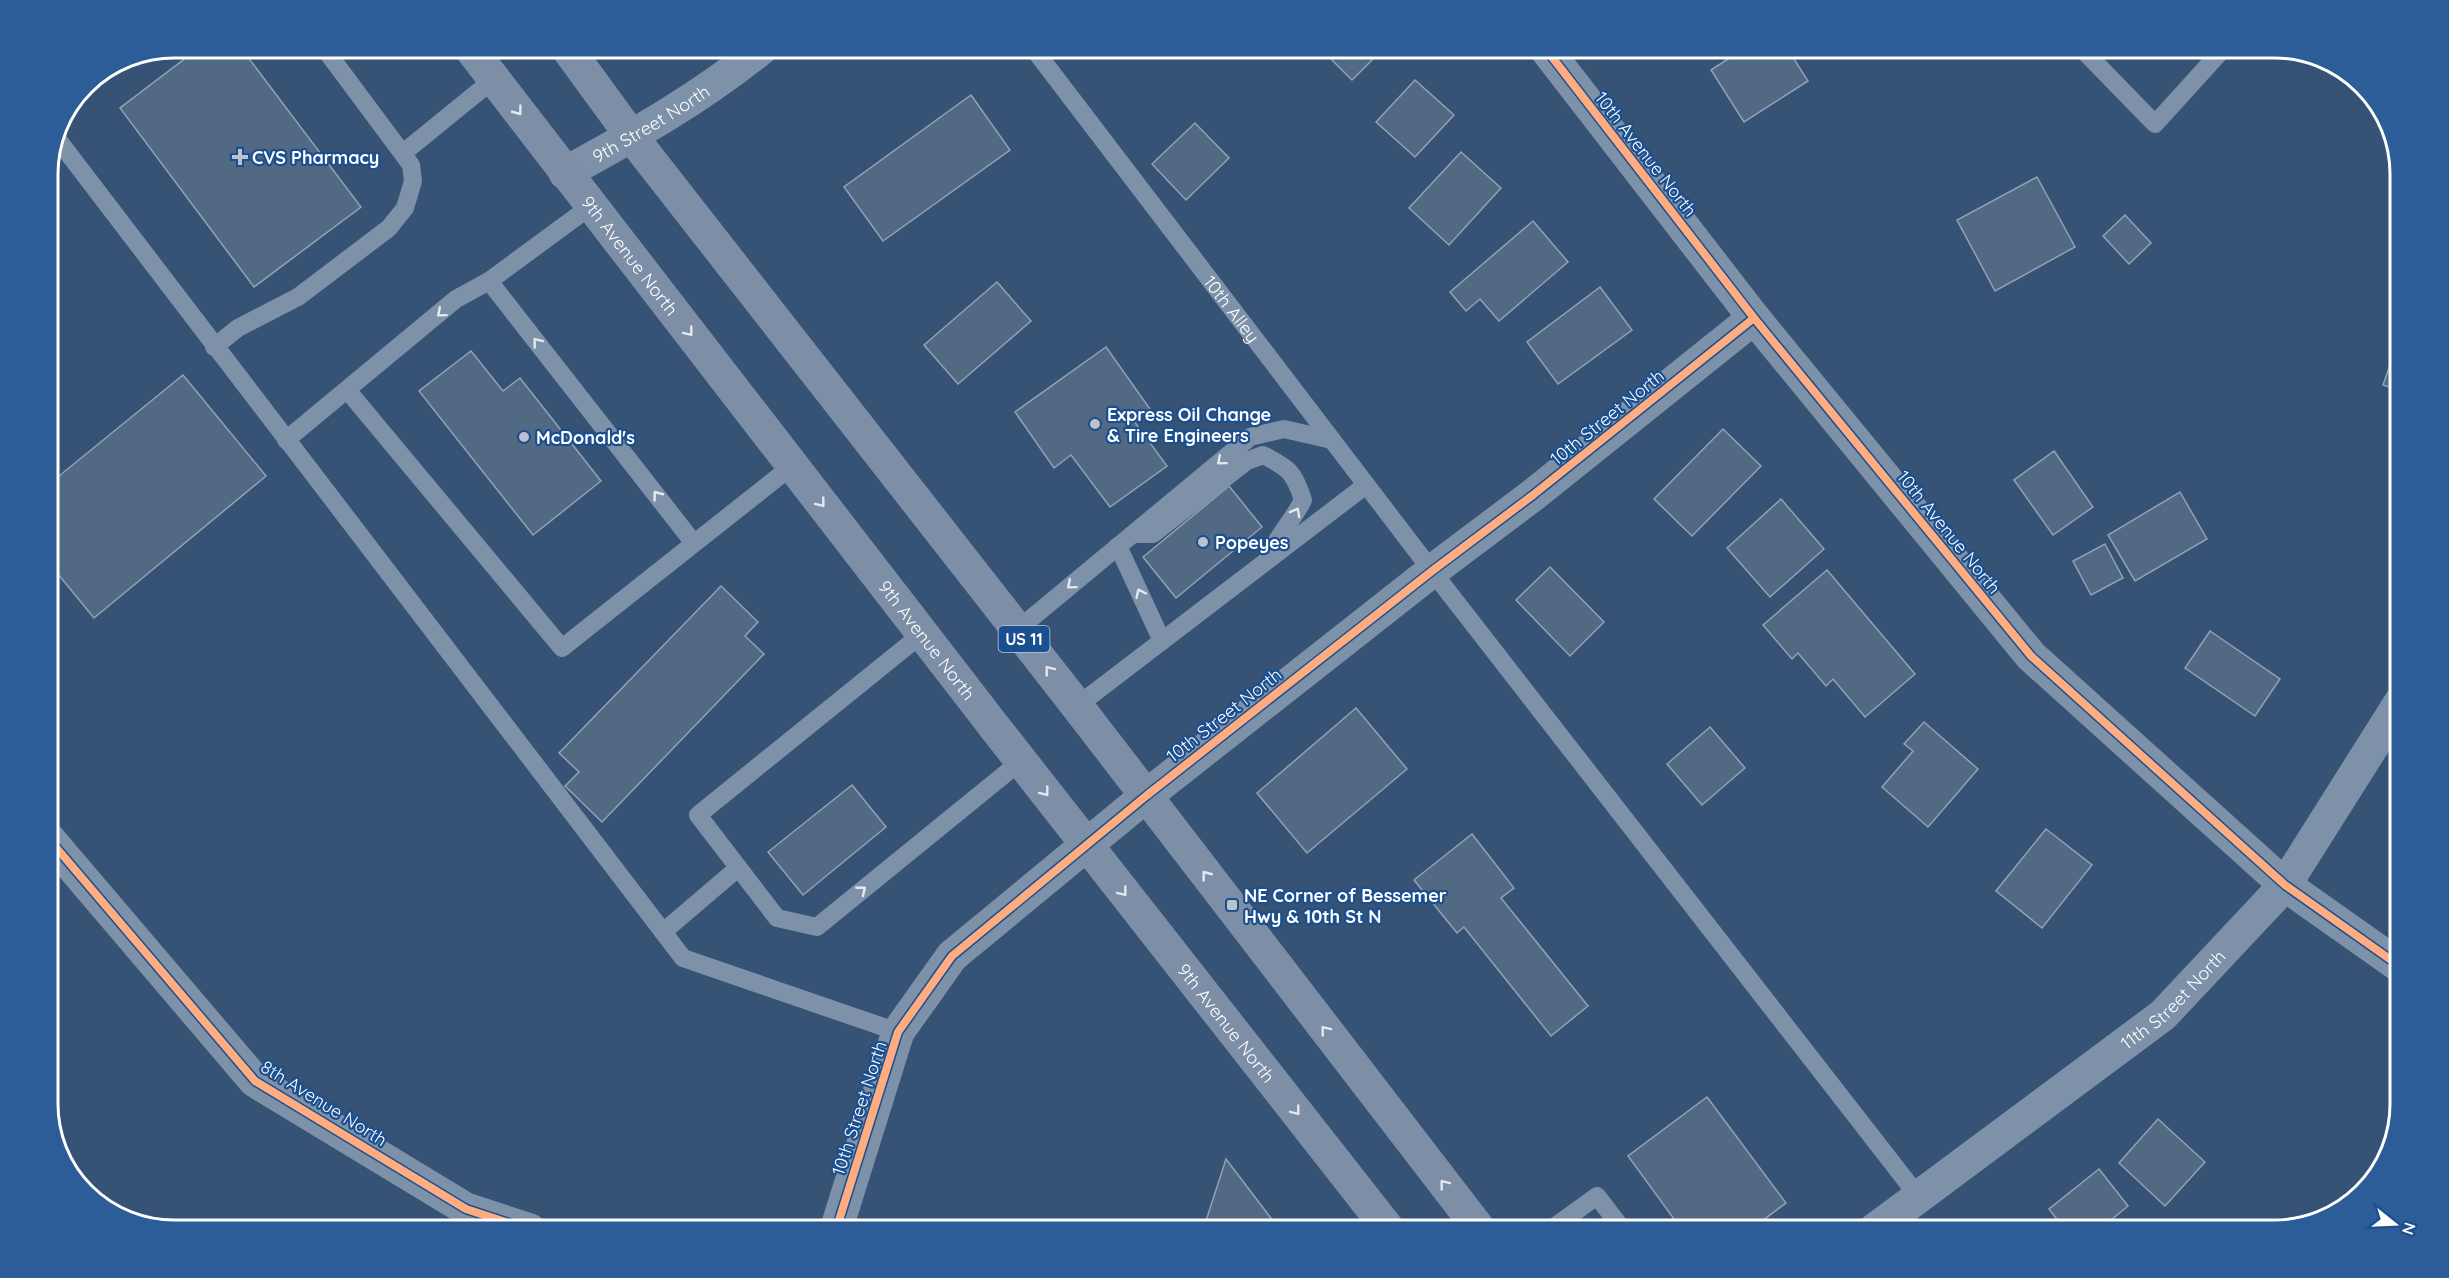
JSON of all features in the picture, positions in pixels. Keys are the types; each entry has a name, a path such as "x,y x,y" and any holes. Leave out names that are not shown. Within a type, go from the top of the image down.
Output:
{"main road":[{"name":"9th Avenue North","path":"478,58 922,634 1381,1220"},
{"name":"US 11","path":"577,58 632,137 1077,706 1472,1220"}],"street":[{"name":"9th Street North","path":"565,173 632,137 750,58"},
{"name":"10th Avenue North","path":"1553,58 1754,318 2031,656 2286,885 2390,959"},
{"name":"10th Street North","path":"839,1220 898,1032 952,956 1146,796 1432,571 1533,495 1754,318"},
{"name":"11th Street North","path":"1887,1220 2163,1015 2286,885 2390,719"},
{"name":"8th Avenue North","path":"59,851 255,1081 466,1209 500,1220"}],"lane":[{"path":"214,347 238,328 298,297 389,228 405,208 413,182 411,165 332,58"},
{"name":"10th Alley","path":"1041,58 1432,571 1918,1196"},
{"path":"2091,58 2155,124 2215,58"},
{"path":"403,153 494,79"},
{"path":"63,146 683,958 898,1032"},
{"path":"286,440 348,391 456,299 489,281 591,206"},
{"path":"489,281 693,542"},
{"path":"348,391 562,648 693,542 792,466"},
{"path":"1017,630 1250,437 1284,429 1332,440"},
{"path":"1126,540 1153,534 1247,461 1263,455 1286,467 1295,478 1303,500 1293,520 1275,540 1266,561"},
{"path":"1077,706 1366,485"},
{"path":"1126,540 1162,641"},
{"path":"922,634 698,814 738,868 777,918 816,927 1021,761"},
{"path":"663,932 738,868"},
{"path":"1564,1220 1597,1196 1615,1220"}],"building":[{"name":"CVS Pharmacy","path":"186,58 249,58 361,207 254,287 120,108"},
{"path":"1330,58 1374,58 1352,80"},
{"path":"1730,58 1793,58 1808,81 1744,122 1711,70"},
{"path":"1415,80 1454,115 1415,157 1376,122"},
{"path":"971,95 1010,150 883,241 844,187"},
{"path":"1195,123 1229,158 1186,200 1152,164"},
{"path":"1461,152 1501,188 1449,245 1409,208"},
{"path":"2037,177 2075,247 1995,291 1957,220"},
{"path":"2125,215 2151,243 2129,264 2103,236"},
{"path":"1533,221 1568,262 1499,321 1480,299 1466,311 1450,292"},
{"path":"997,282 1031,321 958,384 924,345"},
{"path":"1600,287 1632,330 1558,384 1527,342"},
{"path":"1106,347 1150,409 1134,421 1167,466 1110,507 1071,455 1054,468 1015,412"},
{"path":"471,351 503,391 520,378 601,481 533,535 419,391"},
{"path":"2390,365 2390,387 2383,385"},
{"path":"183,375 266,476 94,618 59,575 59,476"},
{"path":"1723,429 1761,466 1692,536 1654,499"},
{"path":"2054,451 2093,507 2053,535 2014,480"},
{"name":"Popeyes","path":"1229,486 1262,527 1176,598 1143,557"},
{"path":"2180,492 2207,539 2135,581 2108,535"},
{"path":"1781,499 1824,549 1770,597 1727,548"},
{"path":"2105,544 2123,578 2091,595 2073,561"},
{"path":"1550,567 1604,622 1570,656 1516,600"},
{"path":"1827,570 1915,674 1865,717 1833,679 1826,686 1798,653 1792,659 1763,625"},
{"path":"721,586 758,622 745,636 764,654 602,822 565,786 579,772 559,753"},
{"path":"2210,631 2280,679 2255,716 2185,668"},
{"path":"1356,708 1407,769 1307,853 1257,793"},
{"path":"1924,722 1978,769 1928,827 1882,787 1913,751 1904,744"},
{"path":"1710,727 1745,768 1702,805 1667,764"},
{"path":"852,785 886,827 803,895 768,852"},
{"path":"2046,829 2092,865 2042,928 1996,891"},
{"path":"1472,834 1514,888 1501,898 1588,1006 1551,1036 1464,927 1457,933 1414,880"},
{"path":"1707,1097 1786,1203 1763,1220 1675,1220 1628,1156"},
{"path":"2158,1119 2205,1162 2165,1206 2119,1163"},
{"path":"1226,1159 1272,1220 1206,1220"},
{"path":"2099,1169 2128,1206 2111,1220 2057,1220 2049,1209"}],"cycle path":[{"path":"1553,58 1754,318 2031,656 2285,885 2390,959"},
{"path":"839,1220 898,1032 952,956 1146,796 1432,571 1533,495 1754,318"},
{"path":"59,851 255,1081 466,1209 500,1220"}],"place":[{"name":"CVS Pharmacy","path":"240,157"},
{"name":"Express Oil Change & Tire Engineers","path":"1095,424"},
{"name":"McDonald's","path":"524,437"},
{"name":"Popeyes","path":"1203,542"},
{"name":"NE Corner of Bessemer Hwy & 10th St N","path":"1232,905"}]}
